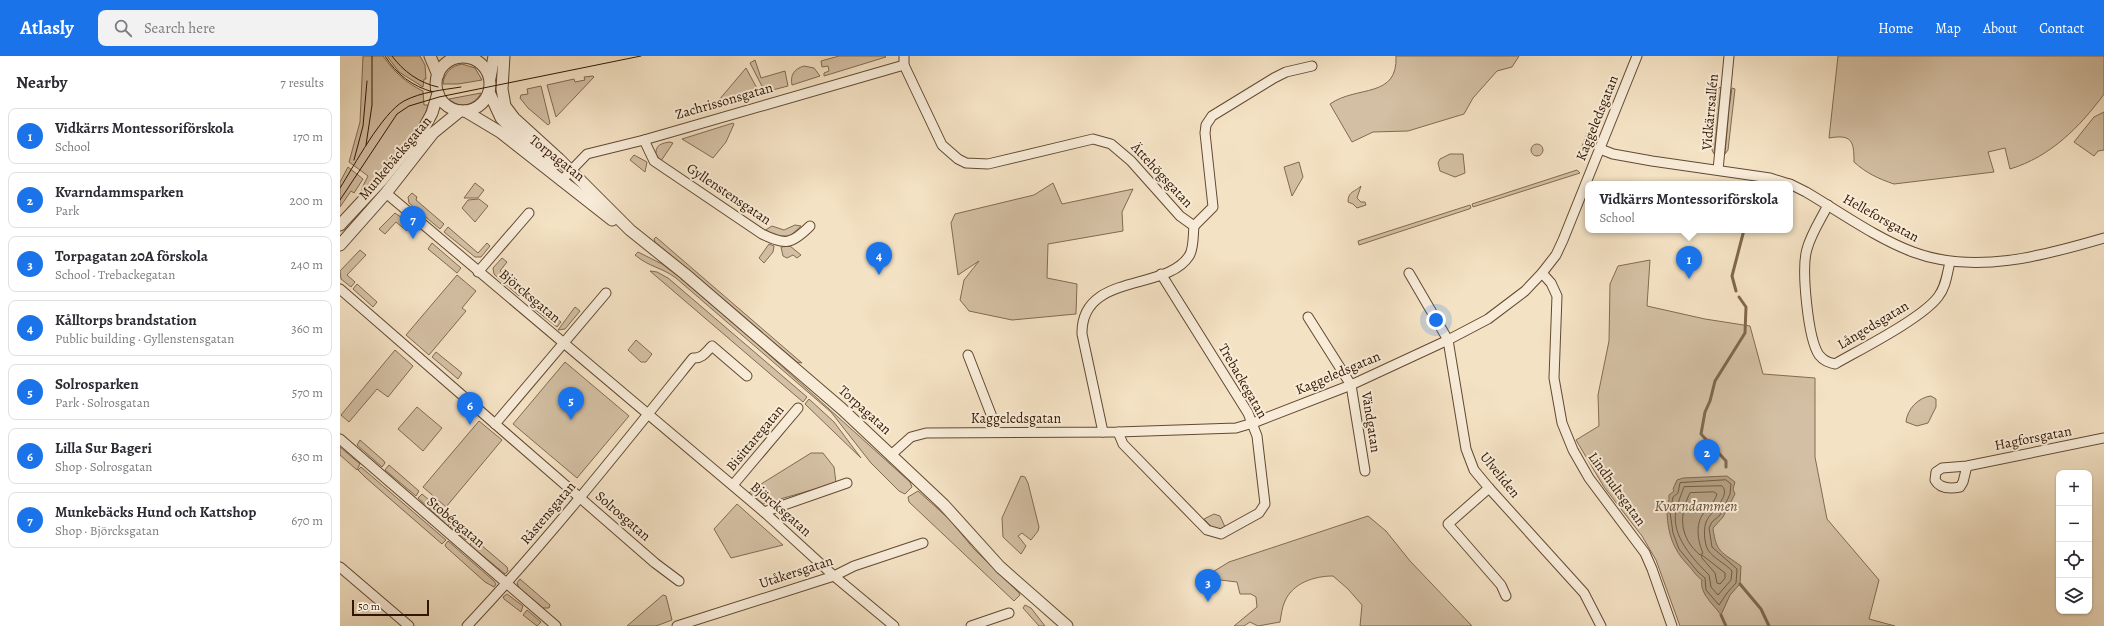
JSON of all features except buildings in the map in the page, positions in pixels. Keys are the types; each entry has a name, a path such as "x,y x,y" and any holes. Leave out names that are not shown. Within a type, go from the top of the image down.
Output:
{"street":[{"path":"430,56 438,74"},
{"name":"Torpagatan","path":"494,56 489,92 498,114 510,128 556,166 570,171"},
{"name":"Torpagatan","path":"504,56 501,85 504,102 508,110 630,230 685,274 842,408 944,505 1000,567 1067,626"},
{"name":"Kaggeledsgatan","path":"1587,181 1637,56"},
{"name":"Vidkärrsallén","path":"1718,170 1729,56"},
{"path":"438,93 436,82 438,74 444,65 462,57 481,64 490,78"},
{"name":"Zachrissonsgatan","path":"561,181 587,154 644,140 904,60"},
{"name":"Ättehögsgatan","path":"904,60 942,145 958,159 966,163 988,164 1093,139 1111,144 1127,157 1180,216 1194,226 1190,255 1182,265 1161,274 1104,293 1094,302 1082,324 1082,334 1103,432"},
{"path":"1194,226 1213,207 1205,133 1206,125 1212,116 1274,78 1286,72 1312,66"},
{"path":"462,111 480,106 489,92"},
{"name":"Torpagatan","path":"438,93 446,105 462,111 500,132 609,218 630,230"},
{"name":"Munkebäcksgatan","path":"340,225 381,181 424,128 432,113 438,93"},
{"name":"Munkebäcksgatan","path":"340,245 386,193 433,133 462,111"},
{"name":"Gyllenstensgatan","path":"644,140 654,161 762,234 778,242 790,242 797,238 810,226"},
{"name":"Helleforsgatan","path":"1600,149 1613,154 1652,161 1770,178 1780,181"},
{"name":"Kaggeledsgatan","path":"891,455 911,436 926,433 1118,432 1221,428 1253,423 1351,384 1448,340 1488,319 1506,306 1542,273 1556,255 1585,186"},
{"name":"Helleforsgatan","path":"1793,186 1900,247 1933,259 1950,262 1969,264 1988,263 2066,249 2104,238"},
{"name":"Björcksgatan","path":"386,193 647,415 733,485 834,576 894,626"},
{"name":"Långedsgatan","path":"1828,205 1807,249 1804,274 1805,292 1813,337 1820,356 1825,361 1835,364 1871,344 1927,308 1941,293 1950,262"},
{"name":"Björcksgatan","path":"478,272 529,213"},
{"name":"Ulveliden","path":"1409,273 1448,340 1466,449 1474,470 1584,593 1601,626"},
{"name":"Lindhultsgatan","path":"1542,273 1551,283 1557,296 1554,378 1562,423 1573,450 1590,478 1645,554 1652,569 1672,626"},
{"name":"Trebackegatan","path":"1118,432 1123,444 1208,530 1221,534 1259,513 1265,504 1257,436 1253,423 1240,398 1161,274"},
{"name":"Solrosgatan","path":"340,289 579,497 679,581"},
{"name":"Björcksgatan","path":"563,342 606,293"},
{"name":"Vändgatan","path":"1308,317 1351,384 1365,471"},
{"path":"495,424 563,342"},
{"path":"647,415 693,358 698,359 703,356 712,346 747,376"},
{"path":"968,355 994,422 995,432"},
{"name":"Bisittaregatan","path":"733,485 798,408"},
{"name":"Råstensgatan","path":"467,626 507,583 647,415"},
{"name":"Hagforsgatan","path":"1967,466 2104,438"},
{"name":"Stobéegatan","path":"340,439 420,511 556,626"},
{"path":"764,512 847,483"},
{"path":"1489,488 1448,524 1501,585 1506,596"},
{"name":"Utåkersgatan","path":"677,626 834,576 854,566 923,543"},
{"path":"340,568 408,626"},
{"path":"971,626 1009,612"}],"shaded area":[{"path":"363,56 383,56 401,76 423,91 424,105 428,105 423,123 378,179 375,179 362,192 362,188 368,176 349,162 360,122"},
{"path":"387,56 420,56 425,65 426,79 424,79 423,87 399,72"},
{"path":"839,56 886,57 824,76 824,73 829,71 828,66 822,67 821,61"},
{"path":"1396,56 1519,56 1512,67 1497,71 1473,98 1464,114 1408,131 1373,132 1352,142 1330,104 1341,98 1383,85 1390,79 1395,70"},
{"path":"1838,56 2104,56 2104,94 2085,118 2063,139 2051,149 2025,164 2010,169 2005,148 1988,152 1994,172 1894,184 1873,175 1854,162 1852,144 1847,138 1829,138"},
{"path":"755,60 761,78 785,71 788,86 765,92 750,63"},
{"path":"462,64 475,68 482,80 458,84 443,84 447,73 451,68"},
{"path":"804,66 814,68 820,76 792,85 792,75 795,71"},
{"path":"746,68 760,94 713,108 713,107"},
{"path":"584,77 594,77 556,117 547,85 574,79 575,82 585,80"},
{"path":"541,86 550,123 548,125 528,108 520,98 521,95 528,94 527,89"},
{"path":"1720,87 1714,154 1712,150 1717,90"},
{"path":"1732,88 1735,89 1728,150 1725,154 1729,109"},
{"path":"481,93 475,101 466,105 458,104 449,99"},
{"path":"2104,112 2104,150 2098,151 2094,156 2074,142 2094,117"},
{"path":"733,123 734,124 726,142 713,158 682,139"},
{"path":"1588,131 1596,134 1586,157 1577,159"},
{"path":"670,142 673,143 661,161 656,154 657,148 662,144"},
{"path":"1535,144 1539,144 1543,150 1539,156 1535,156 1531,152 1531,148"},
{"path":"1450,154 1463,154 1465,173 1455,177 1440,171 1438,163 1440,159"},
{"path":"634,155 647,162 645,172 630,160"},
{"path":"1299,162 1303,177 1292,196 1284,167"},
{"path":"348,167 363,179 354,193 351,191 340,207 340,182"},
{"path":"1577,170 1580,173 1473,207 1472,204"},
{"path":"475,183 484,190 478,198 464,198"},
{"path":"1053,183 1062,204 1133,189 1122,212 1123,231 1048,244 1047,278 1077,284 1076,314 1012,320 969,311 960,300 964,280 979,261 958,275 951,223 955,214 1034,195"},
{"path":"1361,186 1357,198 1361,202 1365,202 1366,205 1357,208 1348,202 1348,198"},
{"path":"412,193 417,197 416,200 444,224 440,229 409,203 408,197"},
{"path":"479,199 488,206 475,222 462,208 468,200"},
{"path":"1470,205 1471,208 1469,209 1359,245 1358,241"},
{"path":"395,213 412,225 407,231 396,222 385,234 379,229"},
{"path":"795,225 801,226 790,236 775,236 764,231 772,226 784,230"},
{"path":"448,227 478,253 487,243 490,246 481,257 475,257 444,232"},
{"path":"656,237 802,363 797,362 655,242 654,239"},
{"path":"432,243 461,268 457,273 428,249"},
{"path":"769,244 774,246 773,252 764,263 759,258"},
{"path":"790,246 801,255 797,258 793,255 787,258 783,256 781,247"},
{"path":"360,250 366,255 347,275 355,282 351,287 341,279 340,271"},
{"path":"638,252 662,264 678,276 756,343 910,482 912,487 905,494 899,491 871,463 831,412 676,278 645,262 635,255"},
{"path":"502,258 507,262 500,271 524,291 519,296 494,274 493,268"},
{"path":"1650,260 1647,306 1705,319 1750,326 1763,374 1815,378 1815,457 1827,519 1879,580 1869,619 1895,626 1680,626 1656,560 1642,536 1604,487 1576,440 1599,426 1598,395 1609,341 1610,284 1618,266"},
{"path":"650,271 657,272 668,278 807,397 803,402"},
{"path":"457,275 476,291 462,308 466,311 429,355 406,335"},
{"path":"357,284 377,302 373,307 353,289"},
{"path":"537,302 561,322 557,327 533,308"},
{"path":"575,307 580,311 565,329 558,330"},
{"path":"636,340 652,354 646,362 641,362 628,350"},
{"path":"395,350 413,366 388,397 377,389 349,422 341,415"},
{"path":"436,352 462,373 458,379 432,357"},
{"path":"565,362 629,416 577,478 513,424"},
{"path":"1931,396 1936,399 1936,407 1928,423 1917,426 1906,422 1914,404"},
{"path":"809,399 834,422 861,458 805,404"},
{"path":"417,407 442,428 423,451 398,429"},
{"path":"479,421 502,440 446,507 423,487"},
{"path":"360,440 384,461 385,463 382,467 357,445"},
{"path":"340,447 360,464 357,470 340,455"},
{"path":"811,453 823,453 834,467 836,483 763,504 749,493 753,489"},
{"path":"389,465 419,491 416,496 385,470"},
{"path":"361,467 446,540 442,544 365,477 358,470"},
{"path":"1021,476 1025,477 1028,483 1039,527 1038,531 1031,540 1022,533 1018,536 1026,546 1021,554 1003,537 1002,518"},
{"path":"918,491 949,519 974,549 1019,593 1020,595 1014,601 909,502 908,497"},
{"path":"422,494 452,520 448,526 418,498"},
{"path":"737,504 783,545 731,558 714,529"},
{"path":"1214,514 1220,516 1225,527 1222,529 1213,528 1204,519"},
{"path":"1368,516 1386,531 1410,561 1472,626 1360,626 1362,605 1348,589 1333,576 1326,576 1312,579 1299,585 1293,590 1284,603 1280,622 1258,626 1250,622 1244,626 1234,626 1257,607 1256,597 1251,594 1240,594 1237,582 1212,579 1211,573 1229,562"},
{"path":"455,522 469,535 466,540 450,527"},
{"path":"474,539 507,567 508,571 505,574 471,546 470,544"},
{"path":"448,541 494,581 496,584 494,587 485,582 446,547 445,545"},
{"path":"520,579 550,605 549,608 543,608 519,588 517,583"},
{"path":"507,594 523,606 521,612 504,599 503,597"},
{"path":"663,595 666,596 672,620 656,626 627,626"},
{"path":"1025,605 1031,608 1045,626 1039,626 1023,608"},
{"path":"527,610 541,622 537,626 523,615"}],"water":[{"name":"Kvarndammen","path":"1727,476 1735,482 1733,489 1735,494 1723,517 1713,528 1714,536 1721,551 1741,566 1740,584 1730,595 1721,615 1705,594 1702,580 1678,553 1670,534 1667,511 1669,495 1674,491 1673,489 1677,480 1683,478"}],"waterway":[{"path":"1736,291 1732,276 1743,233"},
{"path":"1726,467 1726,461 1701,434 1705,412 1710,401 1715,381 1745,333 1746,307 1739,297"},
{"path":"1740,584 1761,609 1769,626"},
{"path":"1721,615 1726,626"}],"tram line":[{"path":"366,145 372,105 372,56"},
{"path":"385,56 395,69 406,79 418,87 433,92"},
{"path":"392,56 401,67 412,76 424,83 438,87"},
{"path":"340,200 397,114 409,106 439,97 641,56"},
{"path":"354,160 363,126 367,81"},
{"path":"340,188 369,141 396,107 404,101 417,95 461,87"}],"place":[{"name":"Munkebäcks Hund och Kattshop","path":"413,239"},
{"name":"Kålltorps brandstation","path":"879,275"},
{"name":"Vidkärrs Montessoriförskola","path":"1689,279"},
{"name":"Solrosparken","path":"571,420"},
{"name":"Lilla Sur Bageri","path":"470,425"},
{"name":"Kvarndammsparken","path":"1707,472"},
{"name":"Torpagatan 20A förskola","path":"1208,602"}]}
